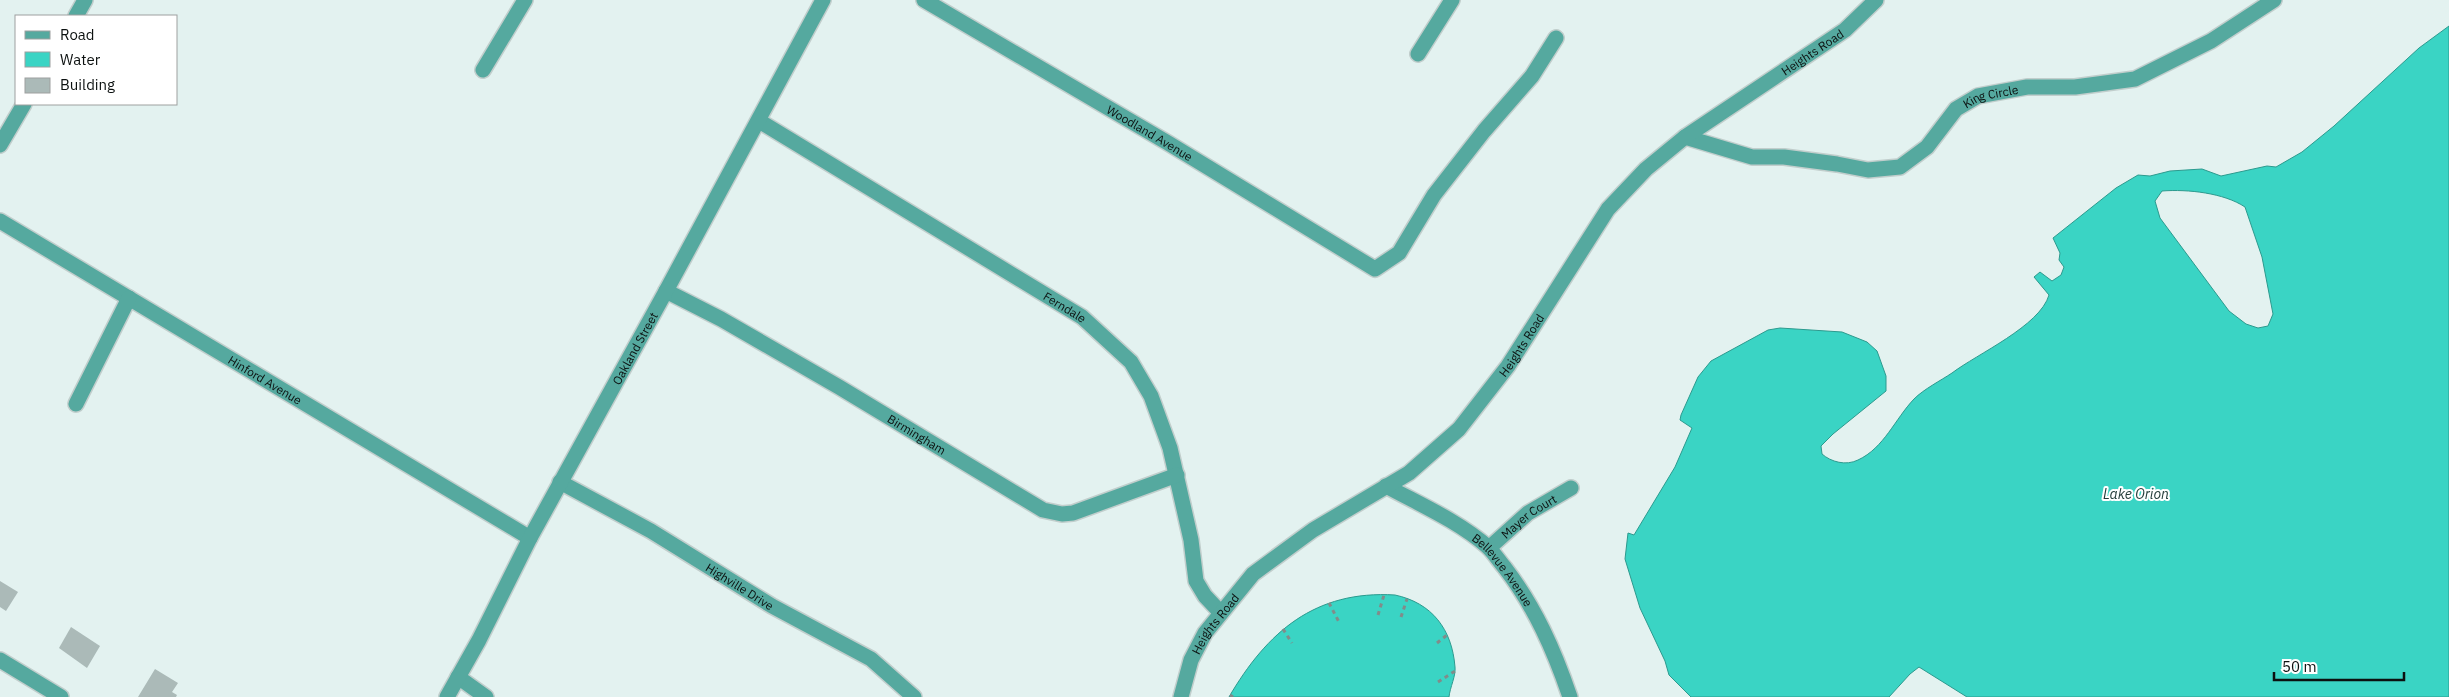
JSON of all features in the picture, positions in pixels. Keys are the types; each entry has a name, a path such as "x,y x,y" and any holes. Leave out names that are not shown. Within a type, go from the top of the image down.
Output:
{"street":[{"path":"77,15 86,0"},
{"path":"483,70 525,0"},
{"name":"Oakland Street","path":"447,697 479,640 560,482 759,121 822,0"},
{"name":"Woodland Avenue","path":"924,0 1168,143 1375,269 1399,253 1434,195 1484,131 1532,76 1556,38"},
{"path":"1418,54 1452,0"},
{"name":"Heights Road","path":"1181,697 1191,660 1205,633 1253,574 1313,530 1427,459 1459,429 1513,358 1608,210 1646,169 1685,136 1845,30 1876,0"},
{"name":"King Circle","path":"1685,136 1752,157 1793,158 1868,170 1900,167 1927,147 1956,109 1978,96 2027,87 2075,88 2135,79 2211,41 2274,0"},
{"path":"0,145 23,105"},
{"name":"Ferndale","path":"759,121 1082,317 1130,362 1151,396 1177,475 1196,581 1205,596 1221,613"},
{"name":"Hinford Avenue","path":"0,221 530,538"},
{"name":"Birmingham","path":"666,291 721,319 831,383 1042,510 1062,514 1073,512 1177,475"},
{"path":"76,404 129,298"},
{"name":"Highville Drive","path":"560,482 651,531 772,606 870,659 914,697"},
{"name":"Bellevue Avenue","path":"1386,486 1454,522 1489,548 1516,582 1540,622 1558,660 1570,697"},
{"name":"Mayer Court","path":"1489,548 1528,513 1571,488"},
{"path":"0,660 61,697"},
{"path":"458,677 486,697"}],"path":[{"path":"1378,615 1384,595"},
{"path":"1401,617 1407,599"},
{"path":"1329,603 1339,622"},
{"path":"1283,629 1292,643"},
{"path":"1438,643 1447,635"},
{"path":"1438,682 1455,671"}],"water":[{"name":"Lake Orion","path":"2449,26 2449,697 1967,697 1919,667 1889,697 1691,697 1669,675 1665,661 1640,608 1625,559 1628,533 1634,535 1675,467 1692,428 1680,420 1681,415 1698,377 1711,361 1768,330 1780,328 1842,332 1867,342 1877,351 1886,376 1886,391 1821,446 1822,454 1834,461 1849,463 1858,460 1867,455 1882,441 1918,395 2034,318 2049,295 2034,277 2040,272 2052,281 2061,275 2064,267 2059,260 2060,253 2053,238 2116,188 2138,175 2150,176 2170,171 2202,169 2221,176 2267,166 2276,167 2302,152 2334,126 2419,48","holes":["2162,191 2194,191 2216,195 2245,207 2262,257 2273,314 2268,326 2258,328 2246,324 2229,311 2160,218 2155,201"]},
{"path":"1366,595 1395,595 1420,604 1429,611 1438,620 1450,641 1455,674 1449,697 1229,697 1260,653 1277,635 1296,620 1317,608 1341,600"}],"building":[{"path":"0,581 18,592 6,611 0,607"},
{"path":"71,627 100,646 87,668 59,648"},
{"path":"155,669 178,683 172,692 177,695 176,697 138,697"}]}
